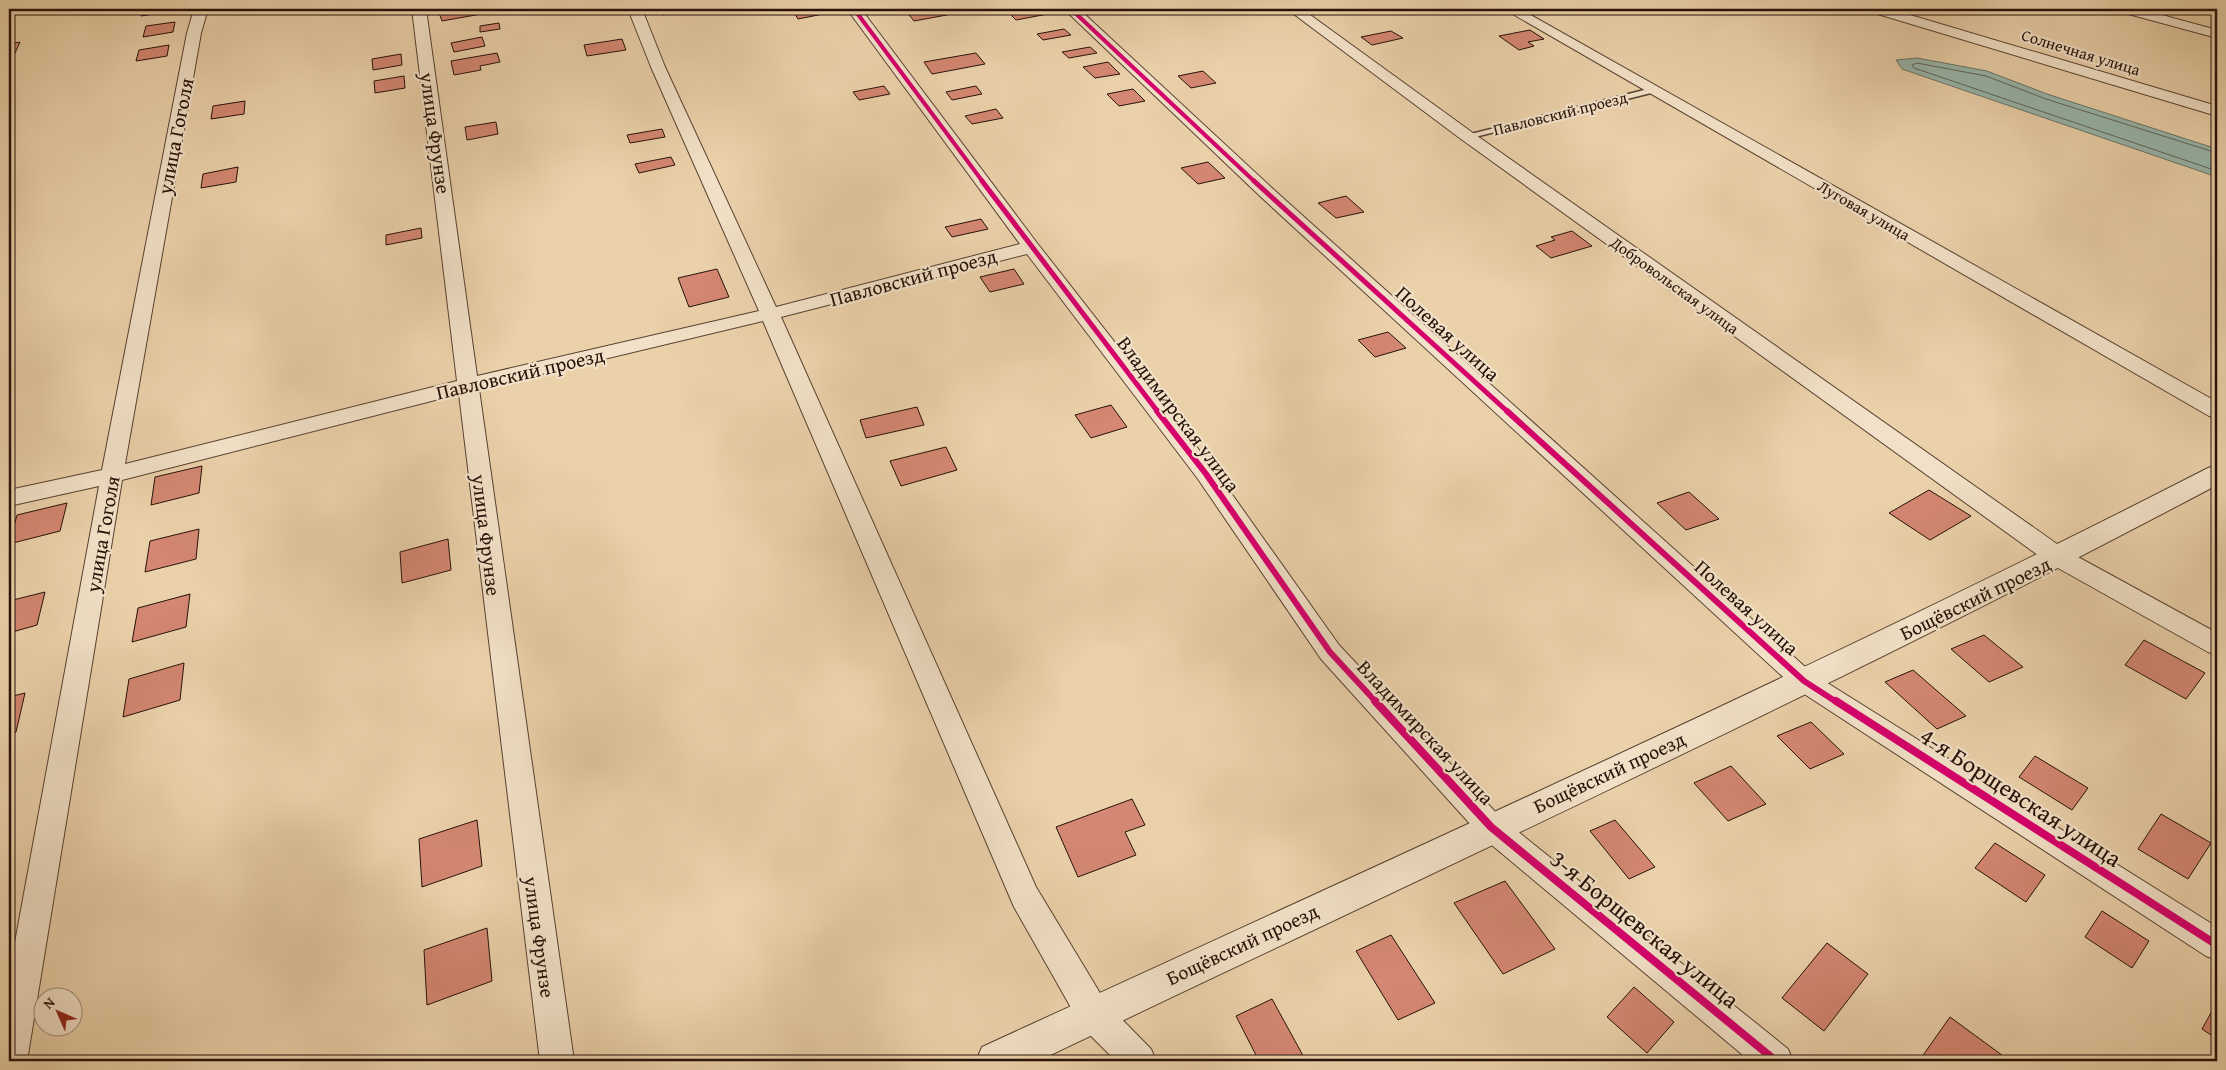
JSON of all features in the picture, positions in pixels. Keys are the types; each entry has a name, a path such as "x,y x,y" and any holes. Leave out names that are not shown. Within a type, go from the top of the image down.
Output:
{"street":[{"name":"улица Гоголя","path":"10,1061 112,475 192,43 201,9"},
{"name":"улица Фрунзе","path":"419,9 436,123 467,385 557,1061"},
{"path":"635,9 658,67 770,314 1025,897 1094,1015 1139,1061"},
{"name":"Владимирская улица","path":"854,9 1031,247 1206,474 1330,652 1491,827"},
{"name":"Полевая улица","path":"1071,9 1260,186 1804,681"},
{"name":"Добровольская улица","path":"1294,9 1467,136 2058,557 2217,645"},
{"name":"Луговая улица","path":"1510,9 2217,411"},
{"name":"Солнечная улица","path":"1876,9 2217,111"},
{"path":"2126,9 2217,34"},
{"name":"Павловский проезд","path":"9,498 112,475 467,385 770,314 1031,247"},
{"name":"Бощёвский проезд","path":"996,1061 1804,681 2058,557 2217,474"},
{"name":"4-я Борщевская улица","path":"1804,681 2217,945"},
{"name":"3-я Борщевская улица","path":"1491,827 1776,1061"}],"lane":[{"name":"Павловский проезд","path":"1467,136 1652,90"}],"water":[{"path":"1917,58 1987,71 2047,94 2217,149 2217,177 1902,69 1896,60"}],"building":[{"path":"143,9 174,9 173,11 141,16"},
{"path":"371,9 398,9 372,14"},
{"path":"463,9 497,9 498,11 442,21 439,13"},
{"path":"660,9 687,9 688,11 663,15"},
{"path":"792,9 819,9 823,14 798,19"},
{"path":"960,9 963,12 914,21 906,11"},
{"path":"1049,9 1053,13 1016,20 1006,10"},
{"path":"175,22 173,32 143,37 146,26"},
{"path":"499,23 500,29 480,32 480,26"},
{"path":"1064,29 1071,35 1043,40 1037,34"},
{"path":"1530,30 1544,39 1528,42 1534,46 1519,50 1499,36"},
{"path":"1391,31 1403,38 1372,45 1361,37"},
{"path":"482,37 485,46 454,52 451,43"},
{"path":"622,39 626,50 587,56 584,45"},
{"path":"20,42 15,53 9,54 9,44"},
{"path":"169,45 167,56 136,61 139,50"},
{"path":"1090,47 1097,53 1069,58 1062,52"},
{"path":"497,53 500,62 480,66 481,70 454,75 451,61"},
{"path":"976,53 985,64 932,74 924,62"},
{"path":"401,54 402,65 373,70 372,59"},
{"path":"1108,62 1120,74 1095,78 1083,67"},
{"path":"1203,71 1216,83 1191,88 1178,76"},
{"path":"404,76 405,88 375,93 374,81"},
{"path":"884,86 890,94 859,100 853,92"},
{"path":"976,86 982,94 952,100 946,92"},
{"path":"1133,89 1145,101 1119,106 1107,94"},
{"path":"245,101 244,114 211,119 213,106"},
{"path":"996,109 1003,118 972,124 965,116"},
{"path":"496,122 498,134 467,140 465,127"},
{"path":"662,129 665,137 630,143 627,135"},
{"path":"671,157 675,165 639,173 635,164"},
{"path":"1208,162 1225,178 1198,184 1181,168"},
{"path":"238,167 236,182 201,188 203,174"},
{"path":"1346,196 1364,212 1336,218 1318,203"},
{"path":"981,219 988,229 952,237 945,227"},
{"path":"421,228 422,238 386,245 386,235"},
{"path":"1572,231 1592,246 1551,258 1536,246 1555,240 1551,237"},
{"path":"717,269 729,297 689,307 678,278"},
{"path":"1014,269 1024,284 990,292 980,277"},
{"path":"1388,332 1406,348 1375,357 1358,340"},
{"path":"1111,405 1127,427 1091,438 1075,415"},
{"path":"917,407 924,425 866,438 860,420"},
{"path":"946,447 957,470 901,486 890,461"},
{"path":"202,466 199,493 151,505 155,477"},
{"path":"1929,490 1971,516 1930,540 1889,513"},
{"path":"1689,492 1719,519 1686,530 1657,503"},
{"path":"67,503 60,531 9,544 17,515"},
{"path":"199,529 196,559 145,572 150,541"},
{"path":"448,539 451,570 402,583 400,552"},
{"path":"45,592 37,625 9,633 9,601"},
{"path":"190,594 186,627 132,642 138,608"},
{"path":"1984,635 2023,667 1989,682 1951,649"},
{"path":"2144,640 2205,673 2186,699 2125,665"},
{"path":"184,663 180,700 123,717 129,679"},
{"path":"1913,670 1966,716 1937,729 1885,682"},
{"path":"25,693 16,732 9,734 9,697"},
{"path":"1811,722 1844,754 1810,769 1777,736"},
{"path":"2035,756 2088,788 2072,810 2019,777"},
{"path":"1731,766 1766,804 1728,821 1694,783"},
{"path":"1132,799 1145,825 1125,832 1136,855 1078,877 1056,827"},
{"path":"2161,814 2211,843 2188,879 2138,849"},
{"path":"477,820 482,866 422,887 419,839"},
{"path":"1615,820 1655,867 1629,879 1590,831"},
{"path":"1995,843 2045,875 2026,902 1975,868"},
{"path":"1505,881 1555,949 1503,974 1454,903"},
{"path":"2102,911 2149,941 2132,968 2085,937"},
{"path":"487,928 492,981 427,1005 424,950"},
{"path":"1391,935 1435,1003 1398,1020 1356,951"},
{"path":"1827,943 1868,974 1824,1031 1782,998"},
{"path":"1634,987 1674,1022 1647,1053 1607,1017"},
{"path":"1272,999 1306,1061 1259,1061 1236,1016"},
{"path":"2217,1002 2217,1039 2202,1029"},
{"path":"1950,1017 2010,1061 1919,1061"}],"cycle path":[{"path":"854,9 1031,247 1206,474 1330,652 1491,827 1776,1061"},
{"path":"1071,9 1267,193 1804,681 2217,945"}]}
